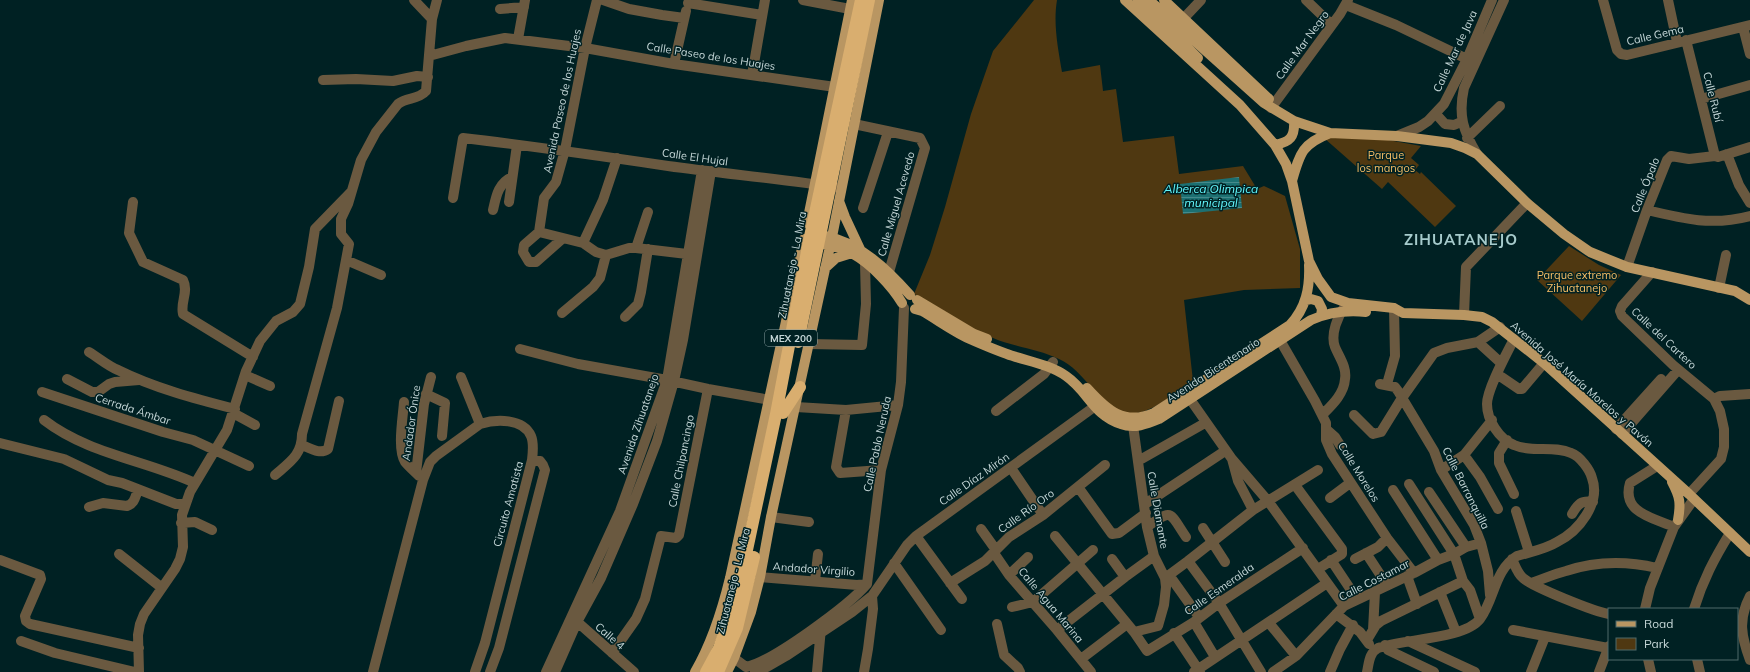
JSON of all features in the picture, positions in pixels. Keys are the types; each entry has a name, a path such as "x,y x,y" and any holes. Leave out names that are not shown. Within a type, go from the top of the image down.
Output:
{"highway":[{"name":"Zihuatanejo - La Mira","path":"827,186 830,126 861,0"},
{"name":"Zihuatanejo - La Mira","path":"718,672 737,628 749,577 783,413 827,186 869,0"},
{"name":"Zihuatanejo - La Mira","path":"706,672 719,648 732,611 744,564 776,414 816,239"},
{"path":"783,413 800,387"}],"main road":[{"path":"879,0 854,124 827,186 838,200 856,252 888,285 903,306 909,311 914,301"},
{"path":"1125,0 1240,105 1275,145 1286,164 1292,181 1309,261 1318,279 1331,297 1345,307"},
{"path":"1138,0 1246,104 1255,114 1265,132"},
{"path":"1149,0 1273,106 1294,121 1330,133 1397,136 1451,143 1477,154 1527,203 1564,234 1590,252 1626,267 1735,291 1750,300"},
{"path":"1164,0 1273,106"},
{"path":"830,126 835,87 851,4"},
{"path":"1275,145 1287,142 1292,137 1295,130 1294,121"},
{"path":"1292,181 1298,159 1306,147 1314,139 1330,133"},
{"path":"695,672 704,657 720,617 770,400 816,239 838,200"},
{"path":"816,239 856,252 889,272 922,311 954,325 972,337 1007,354 1052,365 1074,374 1100,403 1133,422"},
{"path":"727,672 734,658 751,612 760,577 771,516 809,344 824,268 816,239"},
{"path":"824,268 836,258 856,252"},
{"name":"Avenida Bicentenario","path":"1278,338 1290,325 1304,305 1310,276 1309,261"},
{"path":"903,306 904,297 914,301"},
{"path":"1311,299 1318,301 1322,309 1316,318 1305,316 1304,305 1311,299"},
{"name":"Avenida Bicentenario","path":"1052,365 1073,382 1094,407 1112,420 1122,424 1133,422 1146,424 1159,419 1187,396 1278,338 1316,318 1345,307 1397,312"},
{"name":"Avenida José María Morelos y Pavón","path":"1397,312 1482,317 1500,327 1544,363 1748,548"},
{"path":"1669,475 1679,495 1680,506 1676,523"}],"street":[{"path":"414,0 432,19"},
{"path":"275,475 296,455 302,445 302,434 336,308 349,244 341,234 341,220 361,160 376,132 398,104 403,100 422,96 426,91 432,19 437,0"},
{"name":"Avenida Paseo de los Huajes","path":"540,232 544,198 556,182 564,150 596,0"},
{"path":"603,0 630,9 662,16 684,18"},
{"path":"752,75 765,0"},
{"path":"803,0 851,4"},
{"path":"1184,18 1200,0"},
{"path":"1306,0 1332,25"},
{"name":"Calle Mar de Java","path":"1397,136 1419,127 1436,114 1451,92 1492,0"},
{"path":"1477,154 1467,138 1461,122 1464,88 1504,0"},
{"name":"Calle Gema","path":"1603,0 1618,50 1621,54 1627,55 1746,26"},
{"name":"Calle Rubí","path":"1668,0 1720,156 1750,204"},
{"path":"674,64 689,1 762,15"},
{"path":"1347,2 1467,59"},
{"name":"Calle Mar Negro","path":"1273,106 1347,2"},
{"path":"500,9 525,4 518,39"},
{"path":"1487,11 1497,16"},
{"path":"1746,26 1750,54"},
{"name":"Calle Paseo de los Huajes","path":"429,56 494,39 505,38 585,48 674,64 835,87"},
{"path":"323,80 356,79 393,81 417,76 428,77"},
{"path":"1701,99 1750,85"},
{"path":"1467,138 1500,106"},
{"path":"1436,114 1445,124 1454,125 1461,122"},
{"path":"854,124 888,132 863,208"},
{"name":"Calle Miguel Acevedo","path":"888,132 920,138 925,148 889,272"},
{"name":"Calle El Hujal","path":"453,198 463,138 564,150 706,171 827,186"},
{"path":"509,202 517,145"},
{"name":"Calle Ópalo","path":"1626,267 1647,210 1670,156 1689,159 1720,156 1750,147"},
{"path":"583,243 603,200 617,158"},
{"name":"Avenida Zihuatanejo","path":"670,380 687,254 706,171"},
{"name":"Avenida Zihuatanejo","path":"546,672 574,620 601,578 633,504 656,441 670,380 683,340 706,171"},
{"path":"493,210 497,193 504,180 512,177"},
{"path":"139,672 138,648 140,624 144,614 175,568 183,547 181,523 185,504 195,482 216,451 227,430 245,375 260,341 276,321 293,312 300,304 309,267 315,229 351,192"},
{"path":"133,202 129,234 130,238 143,262 183,280 186,290 181,308 183,314 253,357"},
{"path":"1464,315 1466,267 1527,203"},
{"path":"1647,210 1712,222 1732,221 1750,216"},
{"path":"636,248 648,212"},
{"path":"562,239 536,262 529,262 523,252 524,245 540,232 562,239 583,243 596,252 606,255 629,248 687,254"},
{"path":"625,317 638,304 642,292 648,250"},
{"path":"562,313 597,283 600,278 606,255"},
{"path":"1719,288 1726,255"},
{"path":"346,260 381,275"},
{"name":"Calle Miguel Acevedo","path":"809,344 862,345 866,304 865,263"},
{"name":"Calle del Cartero","path":"1652,272 1622,306 1620,311 1622,316 1676,368 1714,399"},
{"path":"1735,291 1750,293"},
{"name":"Calle Pablo Neruda","path":"867,584 881,470 898,405 901,382 903,306"},
{"path":"1322,415 1338,397 1345,379 1342,362 1335,347 1333,337 1345,307"},
{"name":"Calle Barranquilla","path":"1397,312 1395,356 1384,384 1395,387 1434,451 1441,470 1474,525 1481,543 1488,571 1490,597"},
{"path":"1354,415 1373,434 1378,434 1381,432 1402,398 1434,353 1447,348 1478,342 1500,327"},
{"name":"Calle Morelos","path":"1278,338 1322,415 1326,428 1328,446 1350,483 1411,575 1417,604"},
{"path":"1367,672 1373,652 1384,645 1467,629 1480,619 1501,572 1512,559 1557,543 1569,534 1590,509 1593,502 1595,488 1592,476 1585,466 1572,453 1534,449 1514,445 1498,434 1487,404 1497,374 1514,340"},
{"path":"1478,342 1502,364"},
{"path":"520,348 578,364 670,380 708,389 770,400"},
{"path":"90,352 117,370 140,380 234,411 255,425"},
{"path":"1497,374 1518,390 1522,389 1544,363"},
{"path":"996,411 1008,400 1025,390 1052,365"},
{"path":"1619,432 1676,368"},
{"path":"245,375 270,386"},
{"name":"Andador Ónice","path":"419,477 426,394 431,377"},
{"path":"461,377 480,424"},
{"path":"67,379 92,392 98,392 109,384 115,382 140,380"},
{"name":"Calle Chilpancingo","path":"612,653 636,619 645,599 661,536 678,538 708,389"},
{"name":"Cerrada Ámbar","path":"42,392 163,432 193,440 249,466"},
{"path":"426,394 445,403 442,436"},
{"path":"1645,608 1657,568 1676,523 1692,496 1721,459 1724,447 1724,429 1720,411 1714,399 1720,396 1750,394"},
{"path":"1187,396 1229,455 1268,501 1344,606"},
{"path":"302,445 319,452 328,449 339,402"},
{"path":"404,402 402,447 404,460 419,477"},
{"path":"796,407 846,410 898,405"},
{"name":"Calle Díaz Mirón","path":"821,628 852,612 872,596 894,563 916,536 938,518 1011,468 1094,407"},
{"path":"846,410 836,466 837,471 840,473 881,470"},
{"path":"44,420 74,440 107,452 170,471 195,482"},
{"path":"1441,470 1464,455 1492,420"},
{"name":"Circuito Amatista","path":"372,672 419,477 436,456 480,424 488,421 506,421 515,423 527,429 533,444 532,460 485,643 475,672"},
{"name":"Calle Diamante","path":"1133,422 1147,527 1154,556 1197,620 1215,657"},
{"path":"1138,461 1205,423"},
{"path":"1326,428 1335,437 1340,445"},
{"path":"1507,440 1499,453 1499,459 1503,473 1514,494"},
{"path":"0,444 64,458 85,470 108,480 122,483 176,504 185,504"},
{"path":"1078,487 1112,532 1229,455"},
{"path":"1229,455 1238,482 1253,510"},
{"path":"1464,455 1480,477 1498,509"},
{"path":"490,672 499,648 545,470 540,461 532,460"},
{"name":"Calle Río Oro","path":"950,583 985,561 1017,531 1043,514 1105,465"},
{"path":"1657,466 1630,483 1629,489 1631,503 1636,510 1676,523"},
{"path":"1011,468 1043,514"},
{"path":"1167,576 1253,510 1318,470"},
{"path":"1330,498 1350,483"},
{"path":"1409,484 1454,554 1463,581 1470,590 1480,619"},
{"path":"1295,485 1342,549 1342,554 1318,570"},
{"path":"89,508 102,503 127,506 133,503 138,490"},
{"path":"1393,490 1438,560"},
{"path":"1429,492 1466,547"},
{"path":"1572,514 1581,502 1586,500 1593,502"},
{"path":"1516,511 1529,552"},
{"path":"1147,527 1164,515 1168,514 1172,516 1186,537"},
{"path":"771,516 809,522"},
{"path":"181,523 195,522 212,530"},
{"path":"1203,528 1225,562"},
{"name":"Calle Agua Marina","path":"981,529 1009,575 1091,672"},
{"path":"1694,608 1701,585 1730,533"},
{"path":"916,536 962,599"},
{"path":"1055,536 1134,632"},
{"path":"1355,559 1382,545 1387,538"},
{"name":"Calle Costamar","path":"1273,672 1296,656 1344,606 1411,575 1466,547 1481,543"},
{"name":"Calle Esmeralda","path":"1134,632 1145,649 1150,651 1174,633 1197,620 1219,603 1303,548"},
{"path":"1012,607 1033,602 1093,550"},
{"path":"1366,553 1387,585"},
{"path":"119,554 162,588"},
{"path":"815,581 818,554"},
{"path":"1057,630 1154,556"},
{"path":"1009,575 1028,558"},
{"path":"1112,559 1125,577"},
{"path":"1512,559 1517,571 1523,578 1531,583 1554,594 1608,614"},
{"path":"0,560 40,575 41,579 25,616 26,621 30,624 138,648"},
{"path":"1331,560 1357,599"},
{"path":"1188,561 1219,603 1261,672"},
{"path":"894,563 941,630"},
{"path":"1531,583 1566,571 1598,564 1628,563 1657,568"},
{"path":"870,564 874,575 884,579"},
{"name":"Calle Diamante","path":"1134,632 1158,626 1164,605 1167,576"},
{"name":"Andador Virgilio","path":"760,577 856,585 867,584"},
{"path":"1367,640 1380,622 1463,581"},
{"path":"1174,633 1198,671 1215,657 1269,623 1326,583"},
{"path":"755,672 769,670 821,628 859,594 867,584"},
{"path":"1373,630 1375,592"},
{"path":"1440,592 1456,632"},
{"path":"864,672 873,609 872,596"},
{"path":"1750,596 1743,608 1741,627 1744,644 1750,660"},
{"path":"1336,614 1360,632 1367,640 1373,652"},
{"name":"Avenida Zihuatanejo","path":"555,672 574,620"},
{"name":"Calle 4","path":"574,620 634,672"},
{"path":"1269,623 1296,656"},
{"path":"997,624 1004,655 1019,670"},
{"path":"1081,659 1127,624"},
{"path":"1330,672 1340,649 1353,626"},
{"path":"734,658 746,667 753,666 821,628"},
{"path":"817,672 821,628"},
{"path":"1513,630 1545,637 1608,647 1600,672"},
{"path":"1531,672 1545,637"},
{"path":"20,641 55,653 135,672"},
{"path":"1408,641 1475,672"},
{"path":"485,643 499,648"},
{"path":"1384,645 1388,650 1434,672"},
{"path":"1648,660 1651,672"},
{"path":"1697,660 1700,672"}],"green space":[{"path":"1034,0 1057,0 1056,27 1062,72 1100,65 1103,91 1116,89 1123,142 1174,136 1179,174 1243,166 1257,189 1264,186 1285,196 1300,249 1300,288 1244,290 1184,300 1193,381 1162,403 1143,412 1127,413 1117,409 1099,396 1068,364 1043,353 1001,341 983,333 914,294 930,255 971,114 993,51"},
{"name":"Parque los mangos","path":"1338,136 1388,140 1421,146 1411,158 1419,165 1415,170 1420,174 1421,172 1456,206 1435,227 1388,182 1382,189 1324,138"},
{"name":"Parque extremo Zihuatanejo","path":"1569,246 1599,265 1621,275 1582,321 1537,280"}],"water":[{"name":"Alberca Olimpica municipal","path":"1239,177 1242,208 1183,214 1180,184"}],"district":[{"name":"ZIHUATANEJO","path":"1461,240"}]}
